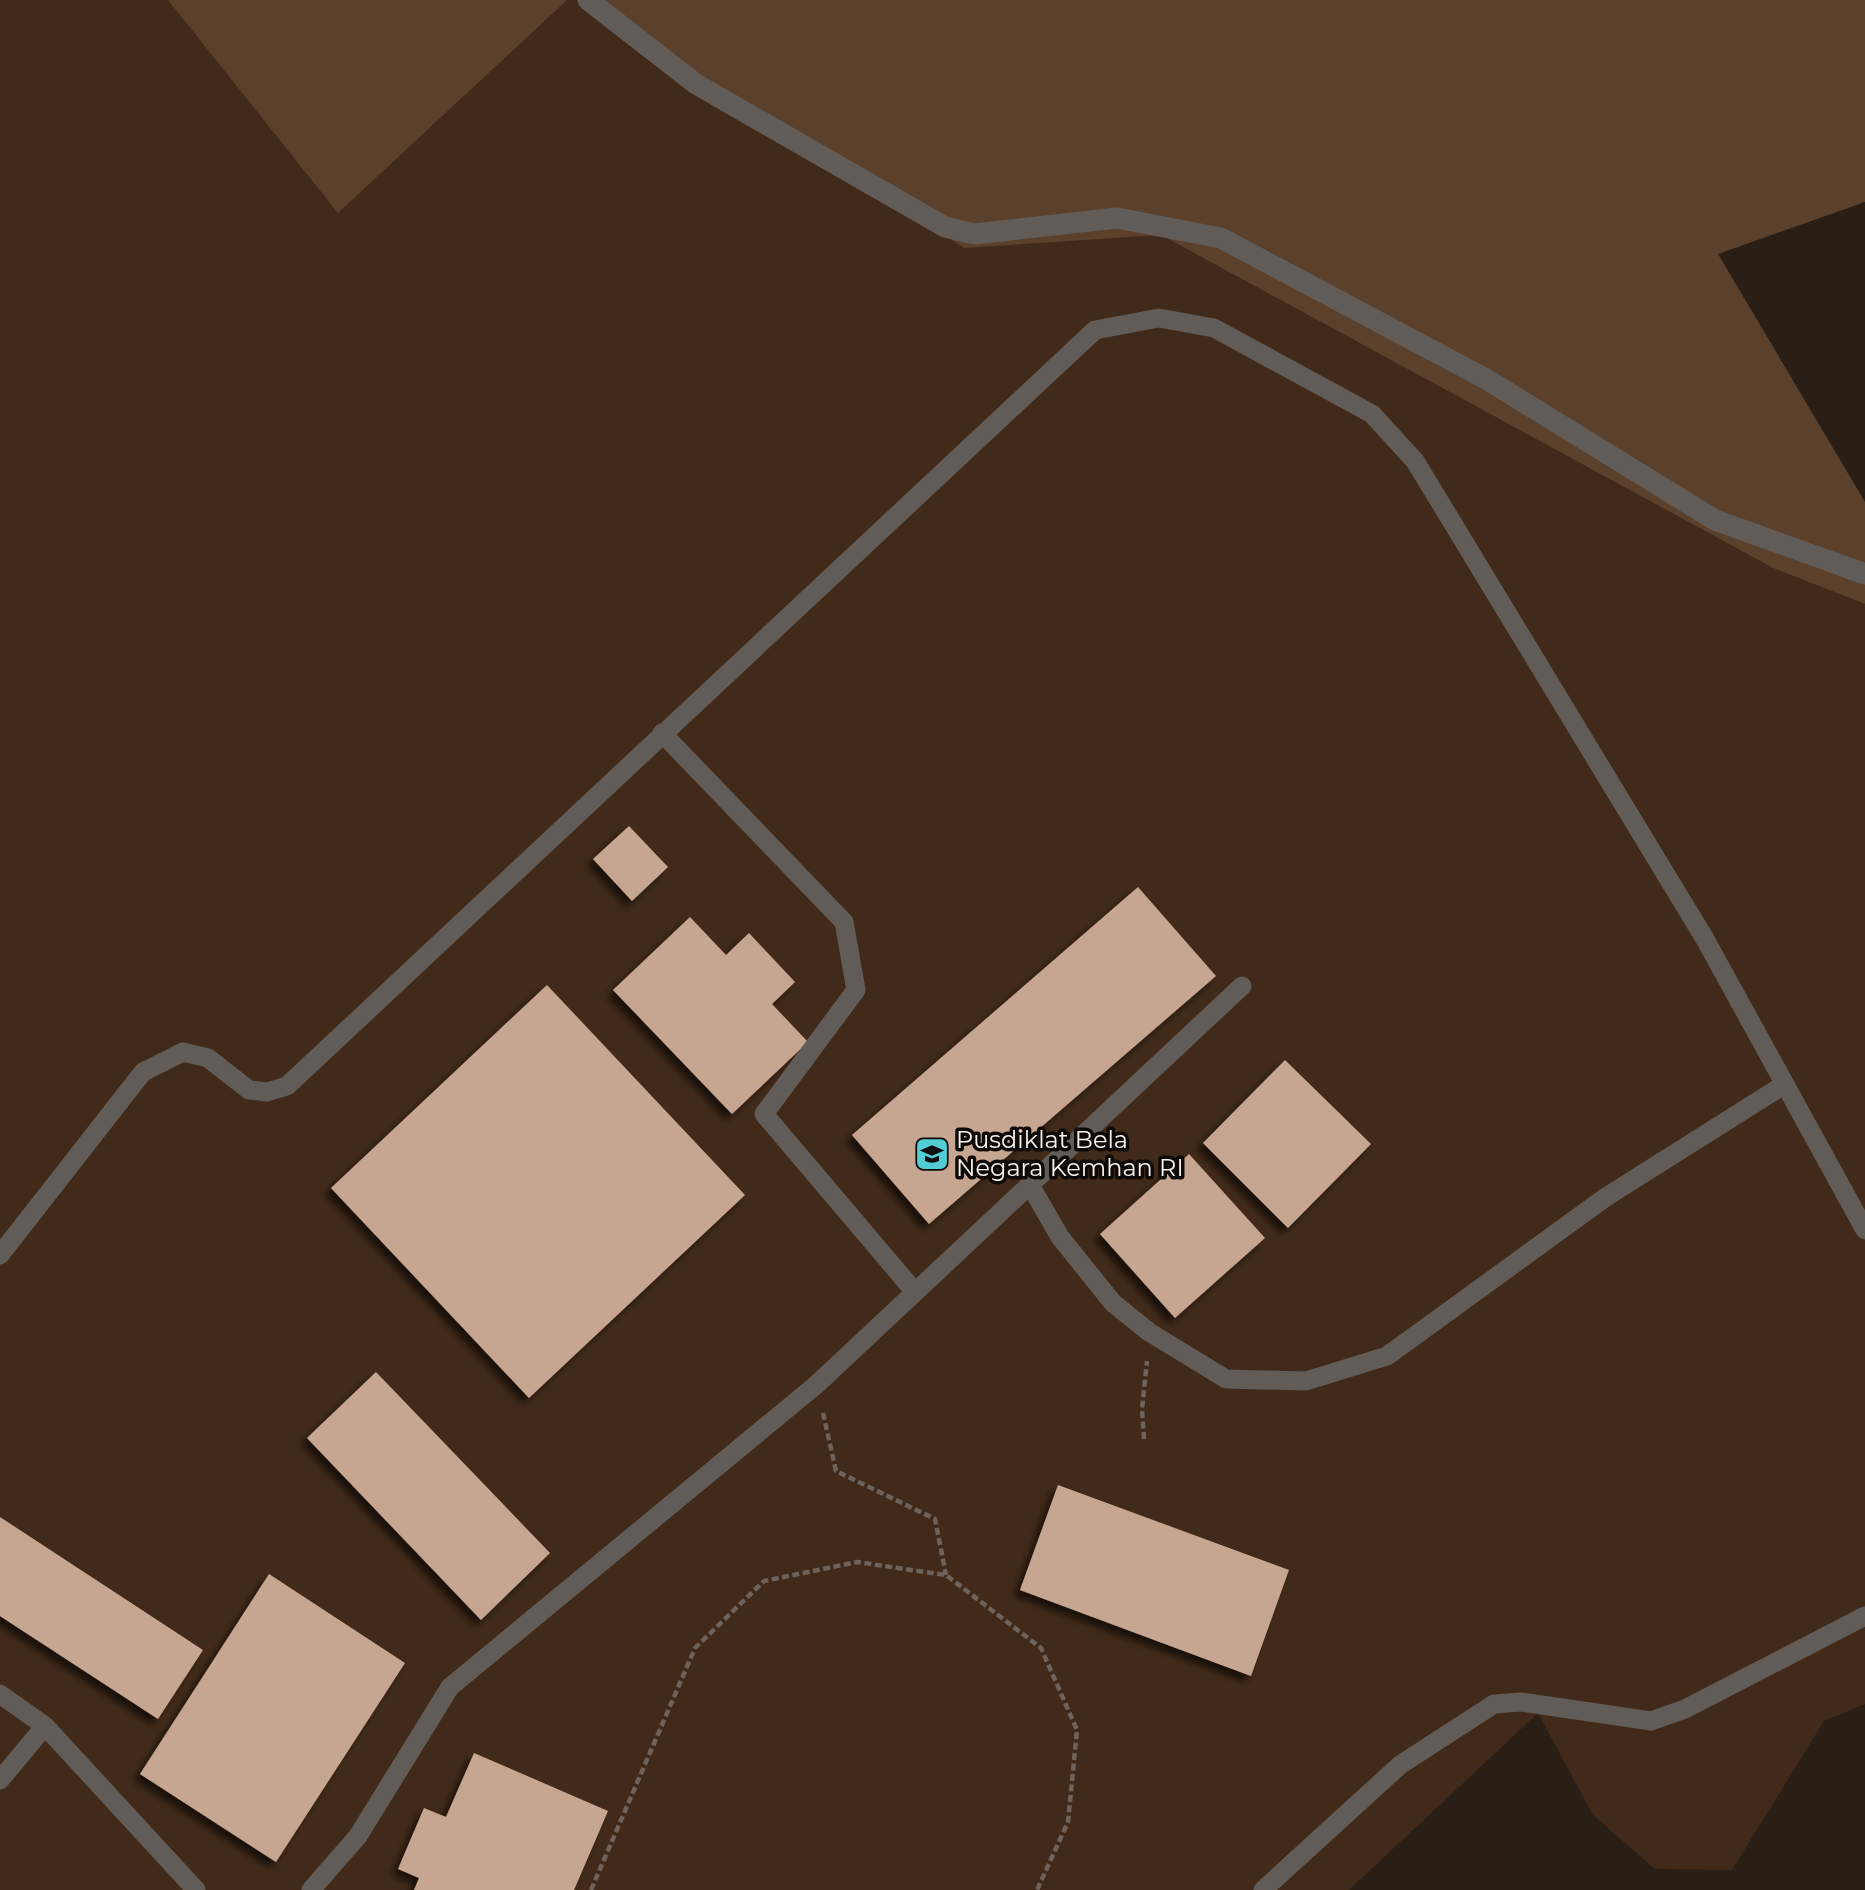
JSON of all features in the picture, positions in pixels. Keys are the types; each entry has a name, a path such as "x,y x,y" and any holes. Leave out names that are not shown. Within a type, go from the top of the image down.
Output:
{"street":[{"path":"588,0 696,84 945,227 974,234 1117,218 1221,238 1486,379 1715,520 1865,574"}],"lane":[{"path":"0,1255 143,1072 183,1052 208,1058 249,1090 267,1093 287,1086 1095,330 1158,318 1214,328 1372,414 1415,461 1705,939 1865,1230"},
{"path":"663,733 844,922 856,990 764,1114 915,1292"},
{"path":"311,1890 358,1836 450,1687 817,1385 1242,986"},
{"path":"1030,1185 1060,1237 1113,1303 1149,1332 1226,1378 1306,1381 1387,1356 1606,1197 1785,1084"},
{"path":"1263,1890 1400,1765 1494,1703 1521,1702 1651,1721 1685,1709 1865,1616"},
{"path":"0,1695 45,1726 196,1890"},
{"path":"0,1780 45,1726"}],"path":[{"path":"1144,1439 1142,1409 1149,1332"},
{"path":"817,1385 836,1471 935,1519 946,1575"},
{"path":"591,1890 695,1648 764,1581 857,1562 946,1575 1041,1648 1077,1730 1068,1822 1037,1890"}],"shaded area":[{"name":"Pusdiklat Bela Negara Kemhan RI","path":"0,0 584,0 1161,235 1773,568 1865,604 1865,1704 1824,1721 1732,1870 1655,1869 1593,1815 1538,1713 1349,1890 0,1890"},
{"path":"168,0 567,0 338,213"},
{"path":"584,0 1865,0 1865,202 1718,254 1865,502 1865,604 1773,568 1161,235 964,248"}],"building":[{"path":"629,826 668,867 632,901 593,859"},
{"path":"1138,887 1216,976 929,1224 852,1135"},
{"path":"690,917 726,955 749,933 795,982 772,1004 808,1042 732,1114 613,990"},
{"path":"547,985 745,1195 529,1398 331,1188"},
{"path":"1285,1060 1371,1144 1288,1228 1203,1143"},
{"path":"1189,1154 1265,1238 1175,1318 1100,1234"},
{"path":"376,1372 550,1553 481,1620 307,1438"},
{"path":"1058,1485 1289,1570 1251,1676 1020,1590"},
{"path":"0,1517 203,1650 158,1719 0,1616"},
{"path":"269,1574 405,1663 276,1862 140,1774"},
{"path":"474,1753 608,1811 574,1890 414,1890 419,1878 398,1869 424,1808 446,1817"}],"place":[{"name":"Pusdiklat Bela Negara Kemhan RI","path":"932,1154"}]}
